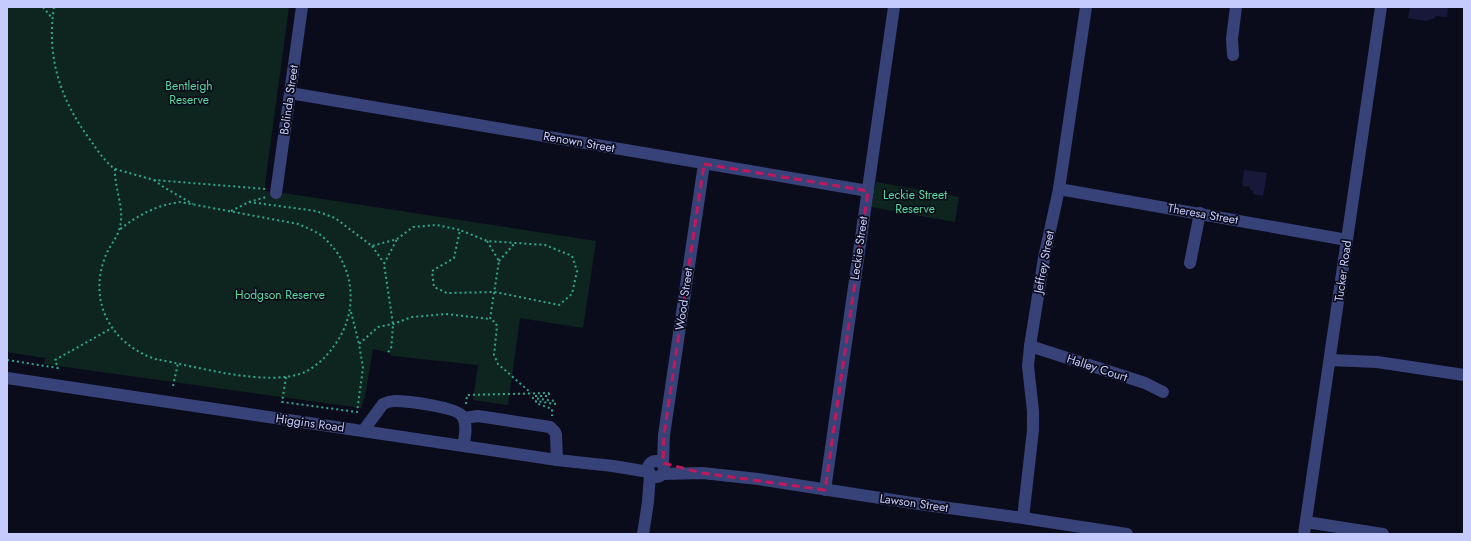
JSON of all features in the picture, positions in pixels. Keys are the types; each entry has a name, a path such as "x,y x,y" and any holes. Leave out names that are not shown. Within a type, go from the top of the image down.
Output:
{"street":[{"name":"Bolinda Street","path":"276,193 302,7"},
{"name":"Leckie Street","path":"825,490 894,7"},
{"name":"Jeffrey Street","path":"1023,518 1034,425 1028,366 1030,346 1044,258 1059,189 1086,7"},
{"path":"1233,55 1232,39 1236,7"},
{"name":"Tucker Road","path":"1304,534 1381,7"},
{"name":"Renown Street","path":"290,94 868,191"},
{"name":"Wood Street","path":"643,534 648,502 664,435 704,164"},
{"name":"Theresa Street","path":"1059,189 1347,240"},
{"path":"1190,263 1200,213"},
{"name":"Halley Court","path":"1030,346 1145,383 1163,392"},
{"path":"1331,354 1464,375"},
{"name":"Higgins Road","path":"7,378 557,460 656,469"},
{"path":"363,431 383,404 393,400 411,402 457,412 464,418 466,428 463,446"},
{"path":"464,418 478,416 550,427 556,435 557,460"},
{"name":"Lawson Street","path":"656,469 758,479 912,504 1023,518 1127,534"},
{"path":"1306,522 1383,534"}],"path":[{"path":"43,7 52,18"},
{"path":"54,7 52,18 52,45 55,65 66,101 85,133 103,158 115,169 154,180 265,188 276,193"},
{"path":"115,169 114,179 121,211 119,230 106,255 99,279 99,291 103,313 121,339 132,348 155,359 241,376 286,377 306,372 325,358 343,334 350,311"},
{"path":"154,180 168,190 196,205"},
{"path":"231,211 249,202 276,193"},
{"path":"119,230 134,218 166,204 180,202 298,224 312,229 324,238 338,254 345,268 350,286 350,311 359,344 363,368 357,412 282,402 286,377"},
{"path":"249,202 316,211 335,218 372,246 384,264 393,324 392,339 390,350 388,352"},
{"path":"384,264 398,239 413,227 437,225 460,230 487,241 545,245 572,256 577,271 572,294 559,305 495,292 447,293 434,287 432,271 454,258 460,230"},
{"path":"372,246 398,239"},
{"path":"487,241 499,261"},
{"path":"490,319 499,261 514,243"},
{"path":"359,344 378,326 393,324 412,316 446,314 490,319 495,322 497,326 494,355 498,364 531,393"},
{"path":"7,360 58,368 55,360 112,328"},
{"path":"173,386 178,363"},
{"path":"468,394 549,392 549,396 533,396 533,398 555,401 555,404 536,401 536,403 552,409"}],"highlighted area":[{"path":"704,164 868,191 825,490 702,473 663,463 664,435"}],"green space":[{"name":"Hodgson Reserve","path":"7,7 289,7 264,191 596,241 583,328 520,318 508,405 473,400 478,365 392,356 388,352 373,349 365,396 361,408 44,364 45,358 7,352"},
{"name":"Leckie Street Reserve","path":"876,182 959,197 955,222 871,207"}],"building":[{"path":"1410,7 1448,7 1447,17 1435,16 1435,18 1426,21 1408,18"},
{"path":"1244,170 1267,173 1263,196 1253,194 1253,190 1250,190 1250,187 1242,186"}],"park label":[{"name":"Bentleigh Reserve","path":"189,93"}]}
